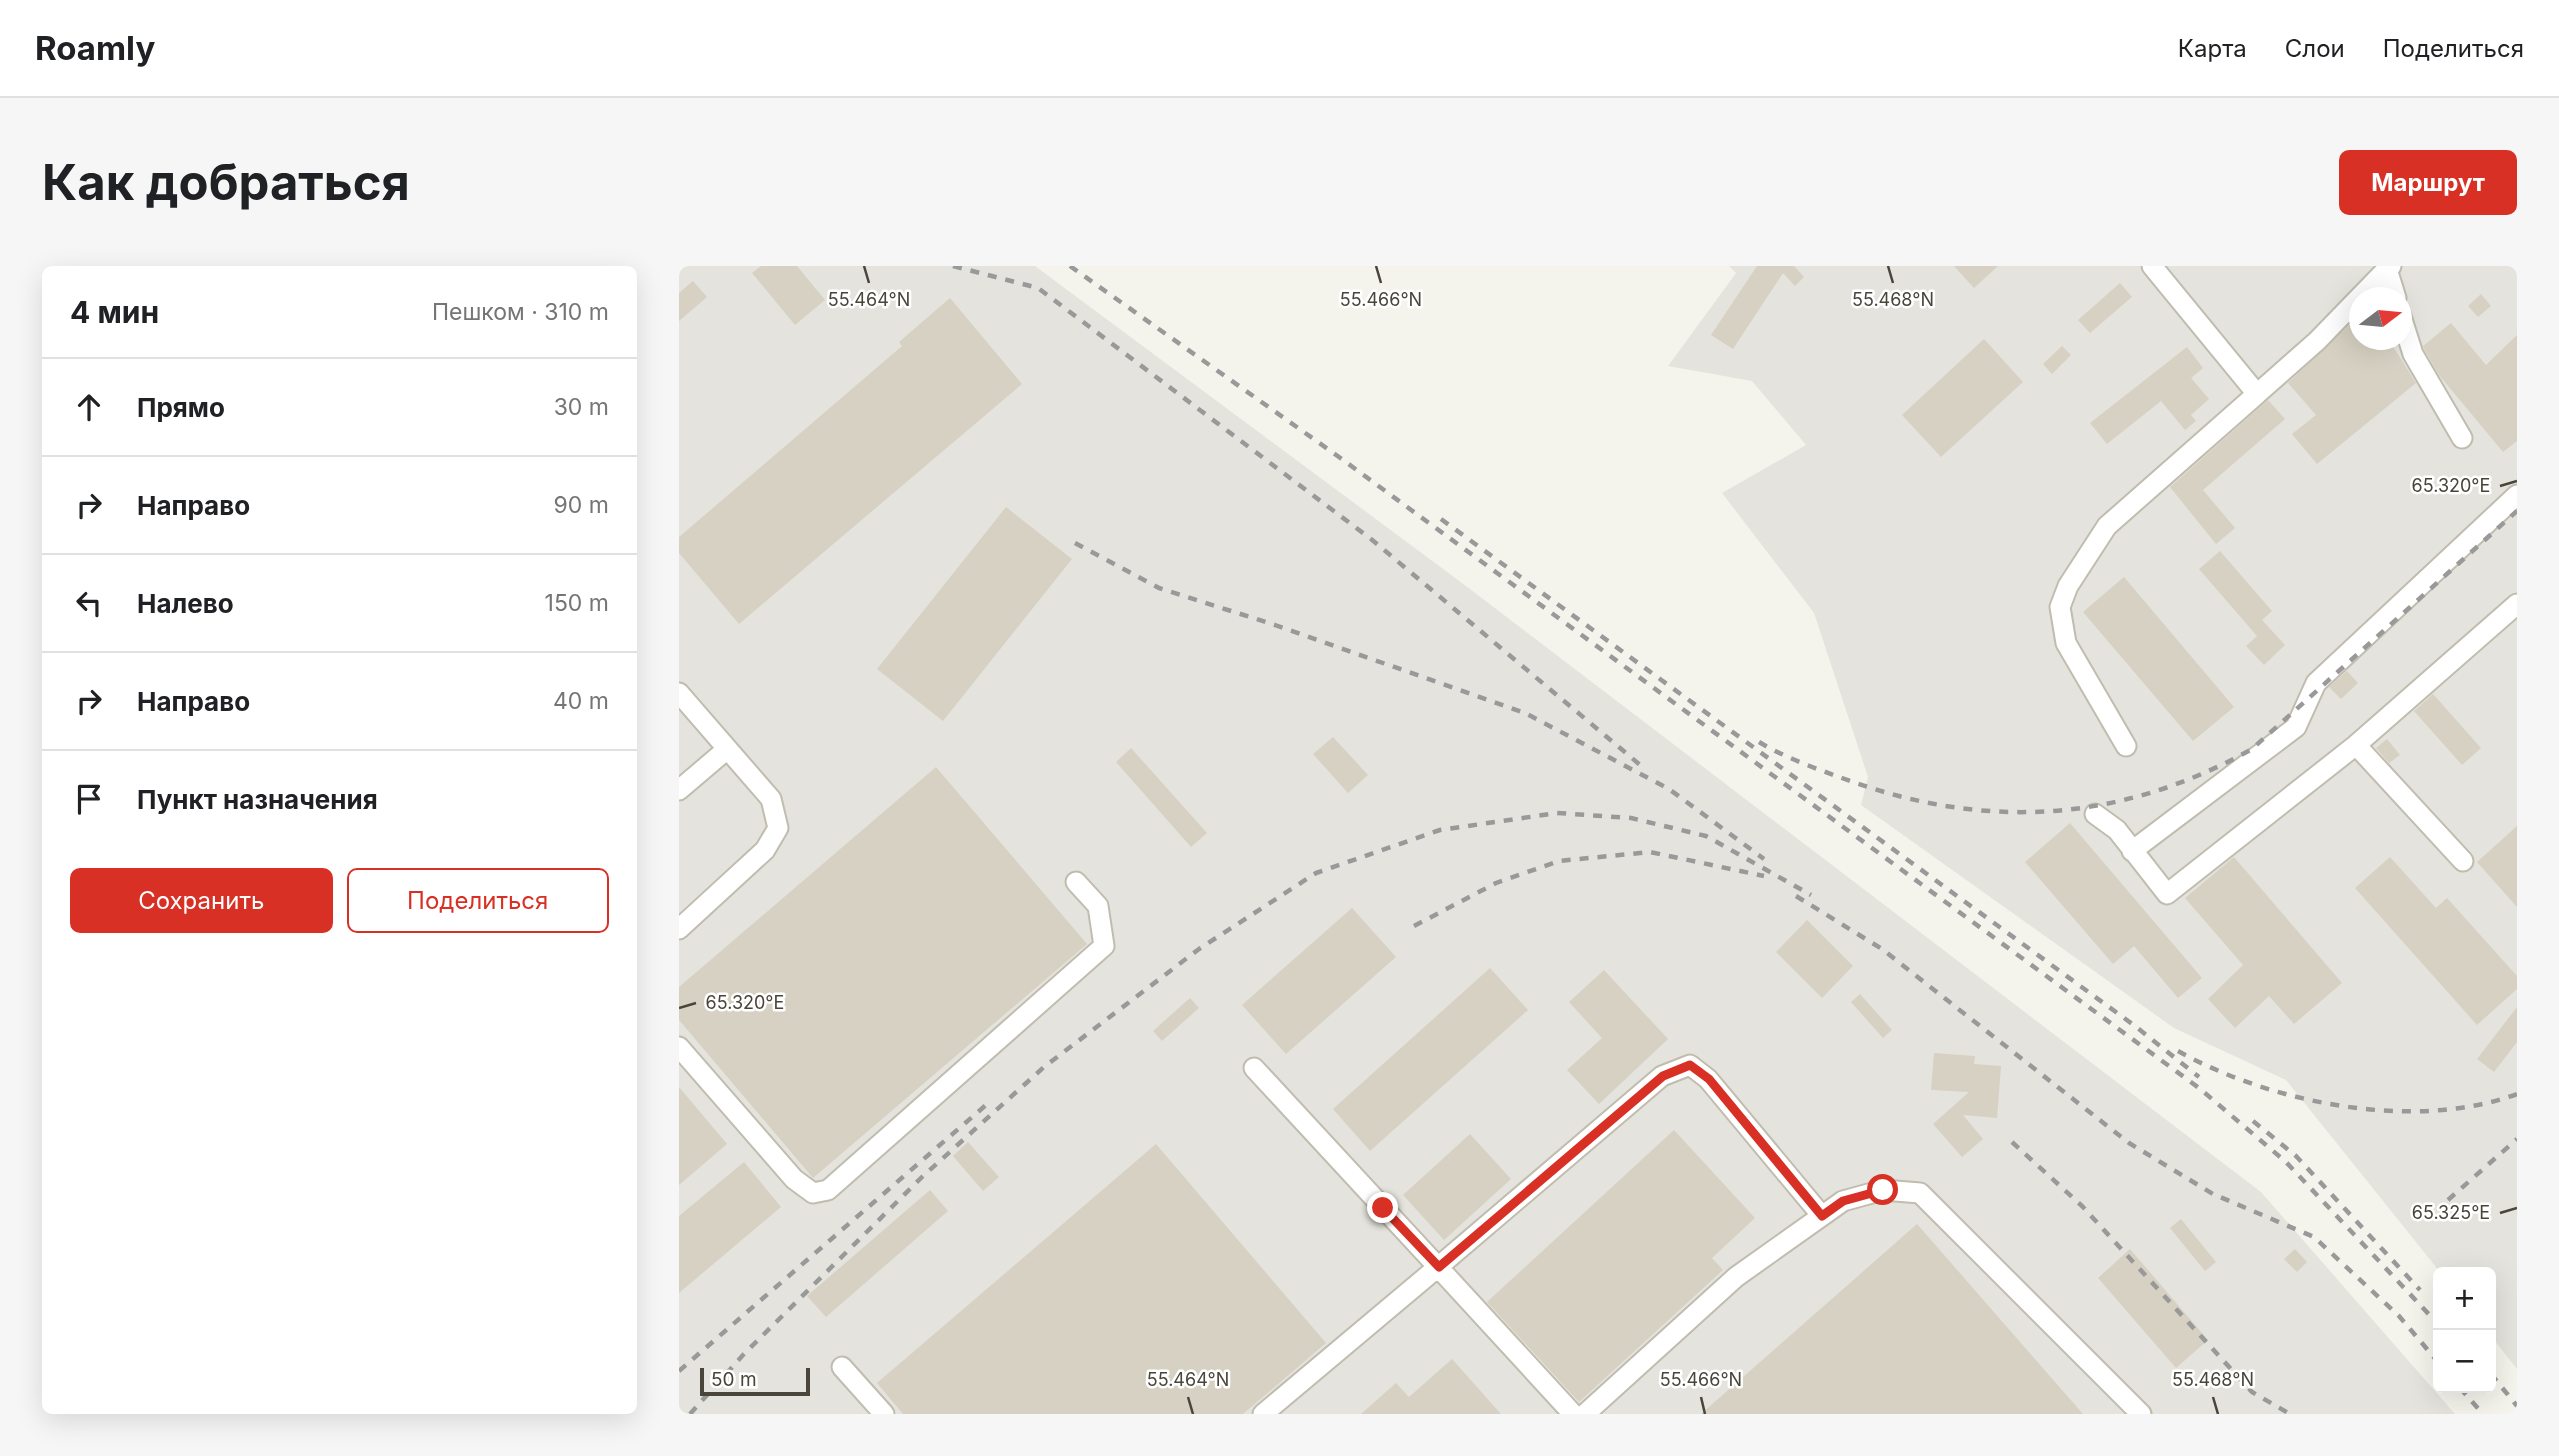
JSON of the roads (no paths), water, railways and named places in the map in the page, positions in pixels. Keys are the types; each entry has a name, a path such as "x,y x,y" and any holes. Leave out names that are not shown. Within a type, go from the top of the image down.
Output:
{"lane":[{"path":"2152,266 2257,394"},
{"path":"2126,746 2066,643 2060,607 2068,586 2107,526 2317,341 2389,267"},
{"path":"2389,267 2394,287"},
{"path":"2412,350 2462,438"},
{"path":"2133,851 2296,727 2316,683 2517,495"},
{"path":"2095,814 2117,830 2167,894 2357,746 2517,604"},
{"path":"679,693 771,799 778,828 765,850 679,929"},
{"path":"2357,746 2463,861"},
{"path":"679,790 726,750"},
{"path":"682,1057 794,1179 813,1193 828,1190 1104,946 1098,906 1076,882"},
{"path":"1263,1414 1663,1076 1690,1065 1709,1079 1822,1216"},
{"path":"1255,1068 1573,1414"},
{"path":"1585,1414 1736,1277 1843,1201 1883,1190 1920,1193 2141,1414"},
{"path":"842,1367 884,1414"}],"railway":[{"path":"953,266 1038,288 1371,539 1645,769"},
{"path":"1070,266 1339,457 2199,1088 2286,1162 2433,1319"},
{"path":"1759,742 1842,778 1895,795 1947,806 1999,812 2051,811 2102,805 2152,792 2202,774 2252,749 2517,511"},
{"path":"1441,519 2135,1026 2199,1077"},
{"path":"1075,543 1159,588 1275,625 1525,713 1669,789 1764,859"},
{"path":"690,1414 743,1355 922,1177 1044,1067 1199,949 1316,873 1440,830 1557,813 1631,818 1706,836 1811,895"},
{"path":"1414,926 1496,883 1559,861 1650,852 1764,876"},
{"path":"1796,896 1882,949 2129,1143 2213,1194 2314,1237 2399,1316 2433,1356"},
{"path":"2178,1051 2256,1085 2344,1106 2389,1111 2434,1111 2477,1105 2517,1094"},
{"path":"679,1371 986,1105"},
{"path":"2253,1121 2296,1156 2420,1290"},
{"path":"2448,1200 2517,1139"},
{"path":"2012,1142 2082,1206 2252,1392 2290,1414"},
{"path":"2496,1380 2517,1406"},
{"path":"2464,1393 2483,1414"}]}
